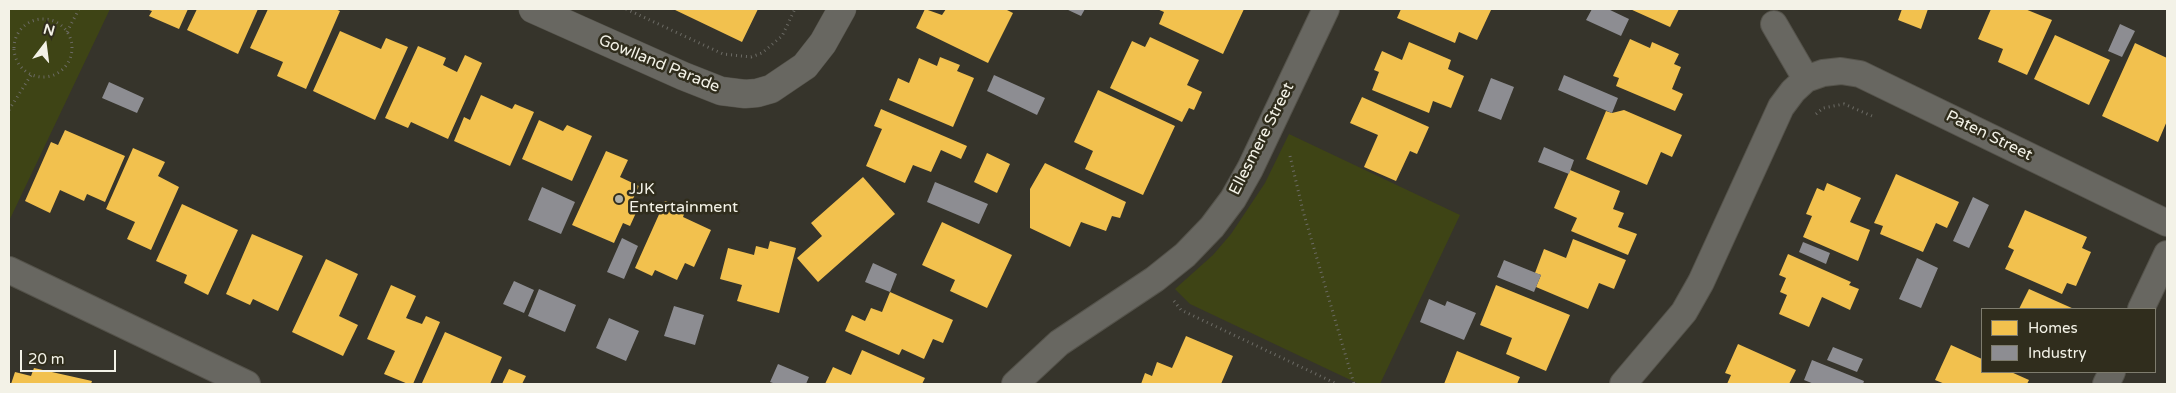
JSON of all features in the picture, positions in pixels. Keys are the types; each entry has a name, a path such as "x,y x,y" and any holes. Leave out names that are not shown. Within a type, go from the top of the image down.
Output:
{"street":[{"name":"Gowlland Parade","path":"533,9 683,76 721,90 745,94 757,93 771,88 805,66 823,43 842,9"},
{"name":"Ellesmere Street","path":"1015,384 1059,343 1156,279 1185,255 1212,227 1233,198 1250,169 1326,9"},
{"path":"1623,384 1684,312 1700,282 1781,108 1793,91 1806,79 1774,24"},
{"name":"Paten Street","path":"1806,79 1823,73 1841,71 1860,74 2167,223"},
{"path":"2141,308 2167,254"},
{"path":"9,270 248,384"}],"path":[{"path":"67,32 79,9"},
{"path":"626,9 723,54 751,57 762,53 777,41 796,9"},
{"path":"39,20 50,20 59,24 67,32 71,42 72,53 62,71 42,78 31,75 22,69 16,60 14,50 15,39 20,30 29,23 39,20"},
{"path":"9,110 31,75"},
{"path":"1813,118 1823,108 1838,104 1855,108 1873,116"},
{"path":"1278,108 1303,211 1354,384"},
{"path":"1156,279 1181,310 1337,384"}],"green space":[{"path":"9,9 110,9 9,221"},
{"path":"1289,134 1460,215 1380,384 1359,384 1190,304 1175,289 1213,255 1231,234 1265,183"}],"building: Homes":[{"path":"146,9 188,9 179,29 149,16 152,11"},
{"path":"197,9 258,9 238,54 187,30"},
{"path":"268,9 335,9 340,11 306,89 277,76 283,62 250,48"},
{"path":"673,9 758,9 742,42"},
{"path":"925,9 942,15 946,9 1005,9 1013,13 988,63 916,28"},
{"path":"1157,9 1244,9 1223,54 1159,24 1164,12"},
{"path":"1401,9 1491,10 1477,40 1459,32 1455,43 1397,18"},
{"path":"1630,9 1679,9 1670,27"},
{"path":"1902,9 1928,9 1921,29 1898,20"},
{"path":"1991,9 2025,9 2052,20 2027,75 1998,62 2003,49 1978,39"},
{"path":"340,31 381,49 386,38 408,47 375,120 313,91"},
{"path":"2055,35 2110,60 2089,105 2034,79"},
{"path":"1150,37 1199,60 1187,85 1202,92 1194,110 1189,108 1182,122 1110,88 1132,41 1145,47"},
{"path":"1630,39 1650,48 1652,42 1679,54 1674,64 1681,67 1672,89 1683,94 1675,111 1616,86 1619,78 1613,76"},
{"path":"1409,42 1451,60 1448,69 1464,76 1451,108 1433,101 1429,113 1372,90 1379,72 1374,70 1382,51 1402,60"},
{"path":"2135,43 2167,58 2167,121 2158,142 2102,116"},
{"path":"418,46 446,58 443,65 457,72 465,55 482,63 448,139 411,122 408,128 385,118"},
{"path":"940,57 960,65 957,71 974,78 953,127 889,100 898,78 909,83 919,58 937,66"},
{"path":"1098,90 1175,126 1143,195 1085,169 1093,151 1074,142"},
{"path":"481,95 512,109 515,104 534,112 510,166 454,141 464,117 470,120"},
{"path":"1362,97 1429,127 1417,154 1410,151 1396,181 1364,167 1378,135 1350,123"},
{"path":"881,109 967,146 961,159 941,150 931,172 913,165 905,183 866,166 882,129 874,126"},
{"path":"1624,110 1682,135 1672,157 1661,152 1647,185 1586,159 1606,111 1612,113"},
{"path":"539,120 563,131 567,125 592,136 572,181 522,159"},
{"path":"65,130 125,156 105,202 87,194 84,201 60,190 50,213 25,201 51,142 58,145"},
{"path":"133,148 165,162 158,176 179,187 151,250 127,239 135,222 106,209"},
{"path":"606,151 628,160 620,177 639,186 632,201 640,204 630,226 623,223 614,243 572,225"},
{"path":"987,153 1010,164 997,193 974,182"},
{"path":"1045,163 1126,202 1120,218 1112,216 1106,231 1081,222 1070,247 1030,228 1030,189"},
{"path":"1570,170 1620,191 1613,209 1624,213 1618,227 1637,234 1628,255 1571,231 1577,218 1554,208"},
{"path":"1896,174 1959,202 1947,228 1936,223 1923,252 1880,234 1883,226 1874,223"},
{"path":"863,177 895,214 818,282 797,258 822,236 811,223"},
{"path":"1827,183 1861,198 1850,222 1870,230 1858,261 1803,237 1812,216 1806,214 1817,188 1824,191"},
{"path":"665,201 686,209 683,217 711,230 694,267 685,263 677,280 655,270 652,276 635,268"},
{"path":"182,204 238,230 208,295 184,283 187,275 156,261"},
{"path":"2025,210 2087,237 2082,248 2091,252 2076,286 2067,283 2062,294 2005,269 2014,250 2008,247"},
{"path":"942,222 1012,255 987,308 950,291 955,280 922,265"},
{"path":"252,234 303,256 278,311 253,299 250,305 226,294"},
{"path":"1573,239 1626,260 1614,289 1599,283 1588,309 1536,287 1541,275 1535,273 1544,249 1566,258"},
{"path":"770,241 796,248 779,313 737,301 742,285 720,279 728,248 754,255 756,246 768,249"},
{"path":"1788,254 1851,282 1849,285 1859,289 1850,310 1822,297 1809,327 1779,314 1787,295 1780,292 1786,278 1779,275"},
{"path":"326,259 358,274 339,316 358,325 343,356 292,332"},
{"path":"391,285 416,296 406,318 422,324 426,316 440,322 413,384 408,384 384,374 395,351 367,339"},
{"path":"1496,285 1570,315 1546,371 1506,354 1512,338 1480,325"},
{"path":"2029,289 2072,308 2020,308"},
{"path":"890,292 953,320 943,343 933,339 924,359 902,349 899,355 845,331 852,315 865,321 871,308 882,312"},
{"path":"445,332 502,357 490,384 422,383"},
{"path":"1186,336 1233,356 1221,384 1141,384 1145,373 1152,376 1157,362 1172,368"},
{"path":"1738,344 1796,370 1789,384 1727,384 1731,375 1725,373"},
{"path":"1951,345 1981,359 1981,373 2013,373 2029,380 2027,384 1945,384 1935,380"},
{"path":"862,350 925,378 922,384 825,384 833,367 851,375"},
{"path":"1457,351 1520,377 1517,384 1444,384"},
{"path":"34,368 92,381 91,384 11,384 15,372 31,376"},
{"path":"509,369 526,376 522,384 502,384"}],"building: Industry":[{"path":"1066,9 1085,9 1081,16"},
{"path":"1592,9 1608,9 1629,19 1621,36 1586,20"},
{"path":"2120,24 2135,31 2122,57 2108,51"},
{"path":"994,75 1045,98 1037,115 987,91"},
{"path":"1564,75 1618,98 1612,113 1558,90"},
{"path":"1491,78 1514,87 1501,120 1478,111"},
{"path":"109,82 144,98 137,113 102,98"},
{"path":"1544,147 1574,160 1569,174 1538,162"},
{"path":"935,182 988,204 979,224 927,202"},
{"path":"542,187 575,202 561,234 528,220"},
{"path":"1973,197 1989,205 1969,248 1953,241"},
{"path":"622,238 638,246 624,279 607,272"},
{"path":"1803,242 1830,253 1826,264 1799,252"},
{"path":"1917,258 1938,268 1921,308 1899,299"},
{"path":"1504,260 1541,275 1534,292 1497,277"},
{"path":"873,263 897,274 890,292 865,282"},
{"path":"514,281 534,290 524,313 503,304"},
{"path":"539,289 576,305 565,332 528,316"},
{"path":"1429,299 1445,306 1447,301 1476,313 1464,340 1420,322"},
{"path":"674,306 704,315 695,345 664,336"},
{"path":"609,318 639,331 626,361 596,348"},
{"path":"1833,347 1863,359 1857,372 1827,360"},
{"path":"1812,360 1864,381 1863,384 1814,384 1804,380"},
{"path":"778,364 809,377 806,384 776,384 770,382"}],"place":[{"name":"JJK Entertainment","path":"619,199"}]}
